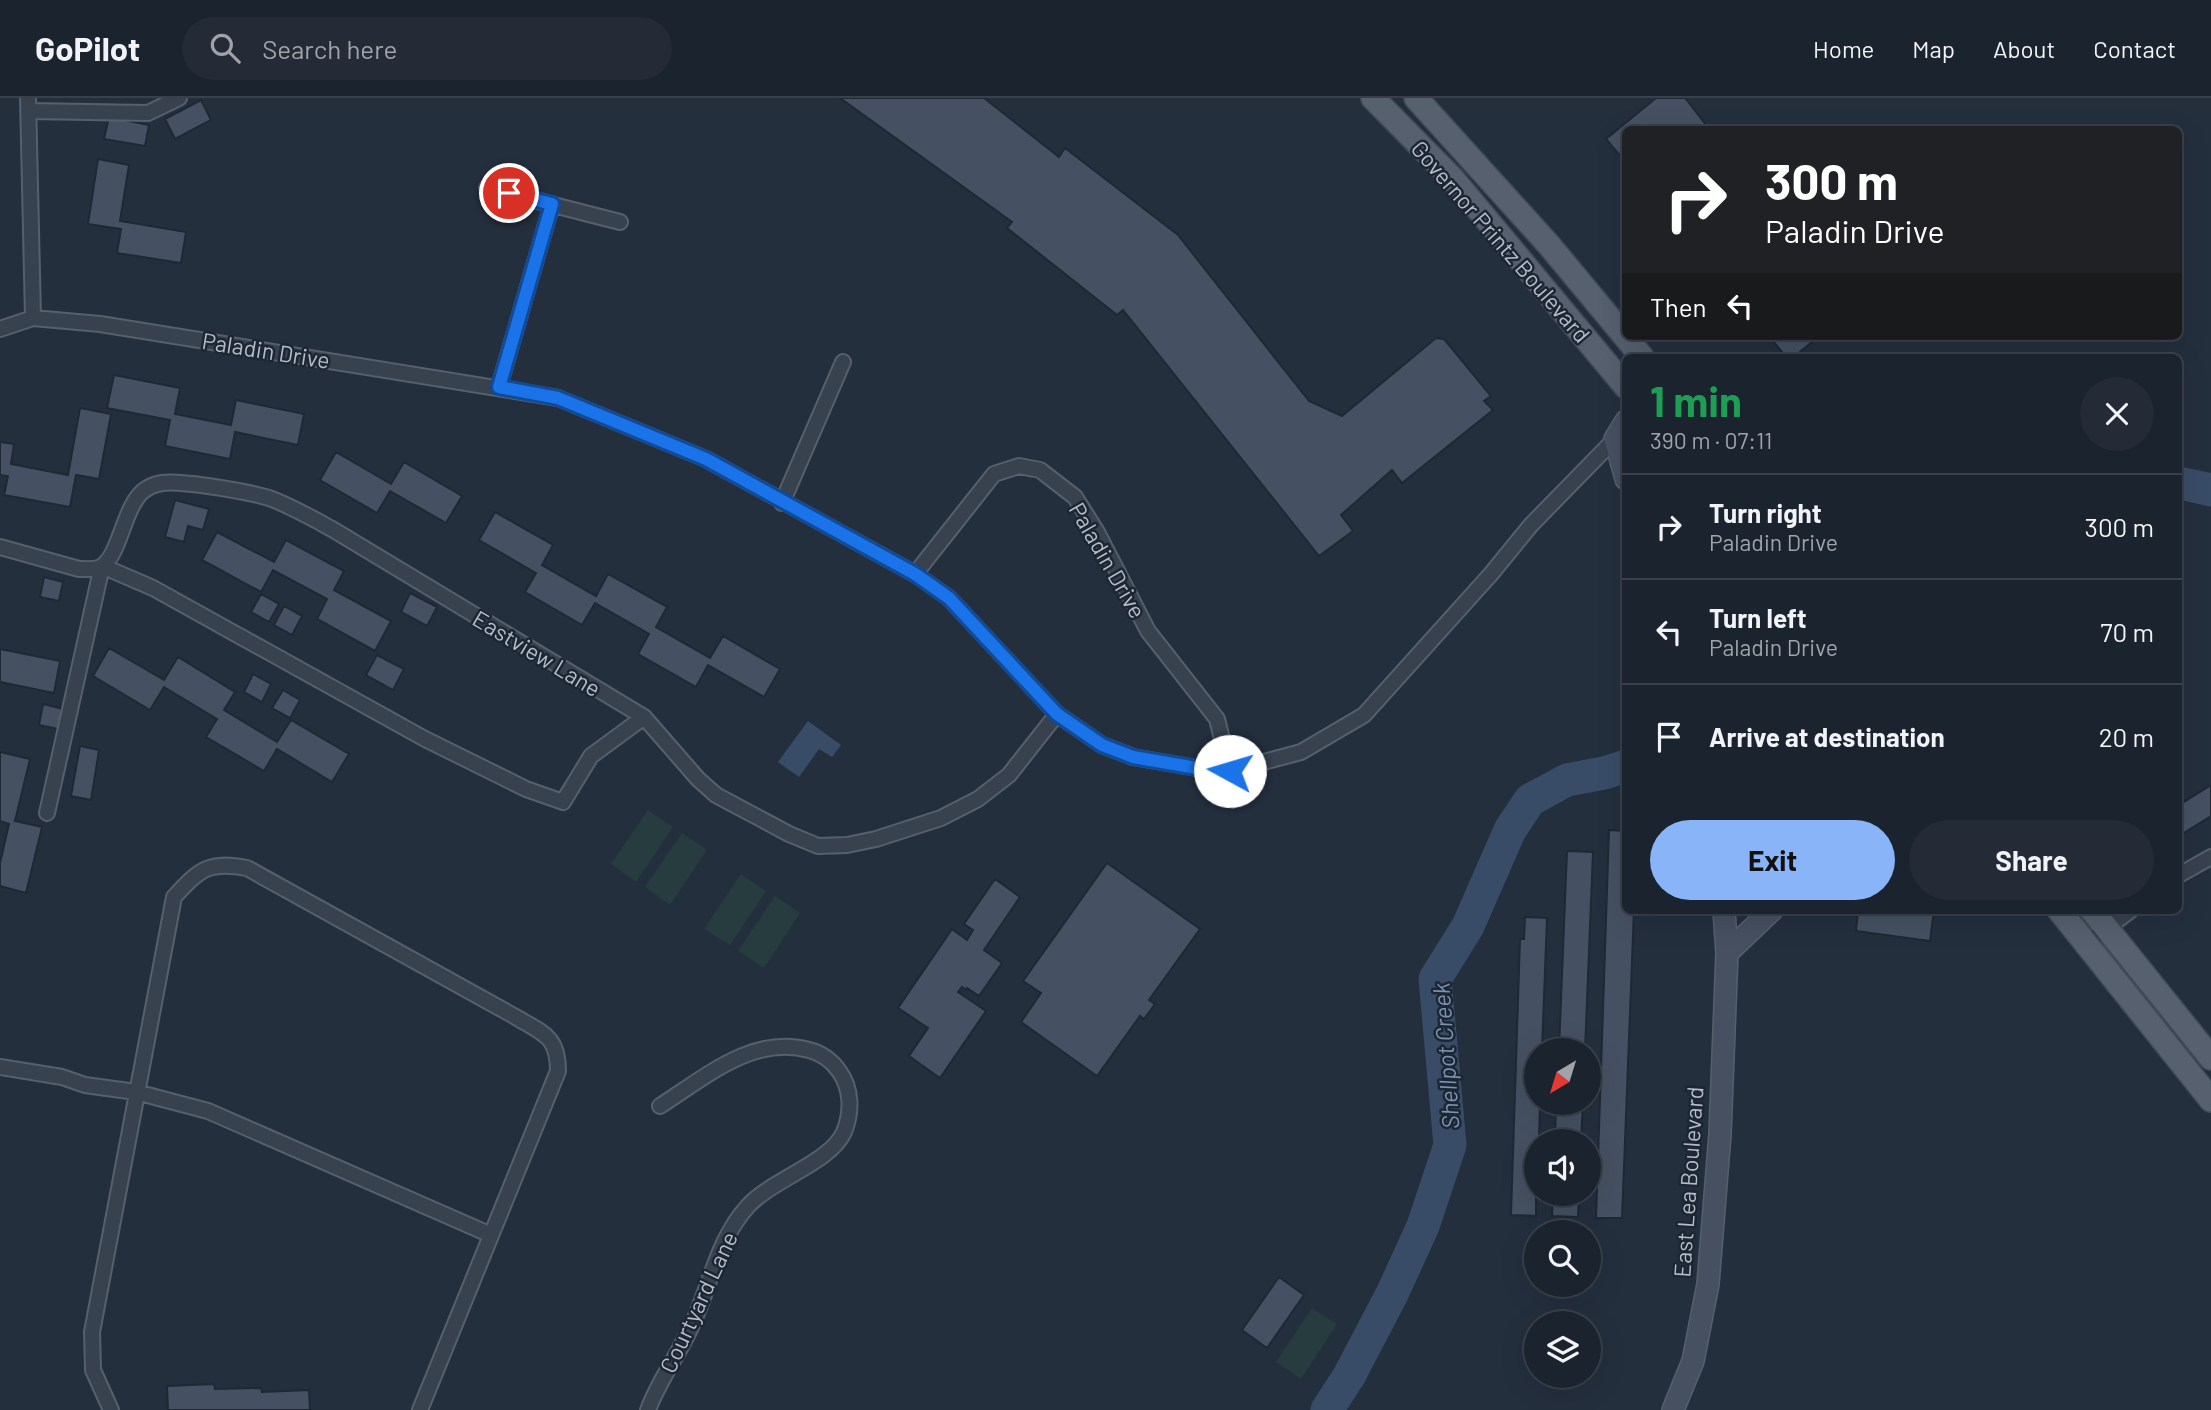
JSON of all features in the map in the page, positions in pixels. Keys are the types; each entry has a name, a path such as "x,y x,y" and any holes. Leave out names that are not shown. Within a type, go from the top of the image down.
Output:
{"main road":[{"name":"Governor Printz Boulevard","path":"1373,98 1453,179 1622,382"},
{"path":"1395,98 1483,192 1503,195"},
{"name":"Governor Printz Boulevard","path":"1416,98 1549,245 1622,333"},
{"name":"Governor Printz Boulevard","path":"1628,340 1640,354"},
{"path":"2062,914 2211,1100"},
{"path":"2099,919 2211,1058"}],"street":[{"path":"33,318 28,105 148,113 179,98"},
{"path":"487,188 620,222"},
{"path":"499,387 552,204"},
{"name":"Paladin Drive","path":"0,328 33,318 100,324 558,398 706,459 915,574 949,598 1057,714 1102,745 1133,757 1214,771 1230,771 1301,752 1364,715 1491,574 1531,525 1620,430"},
{"path":"782,503 843,362"},
{"name":"Paladin Drive","path":"915,574 995,474 1019,466 1040,470 1075,497 1097,532 1148,631 1217,719 1230,771"},
{"name":"Eastview Lane","path":"102,566 117,545 122,525 134,503 142,492 152,485 164,482 204,486 267,498 332,529 644,717 698,779 716,795 818,846 832,847 876,839 941,818 988,793 1009,775 1057,714"},
{"path":"0,547 79,569 102,566 153,588 425,740 526,789 563,802 591,756 644,717"},
{"path":"47,813 102,566"},
{"path":"2182,873 2211,857"},
{"path":"111,1410 93,1370 92,1332 174,897 195,874 221,863 247,868 514,1016 546,1035 558,1050 558,1071 420,1410"},
{"name":"East Lea Boulevard","path":"1673,1410 1693,1361 1708,1284 1720,1134 1727,953 1724,914"},
{"path":"1727,953 1768,914"},
{"path":"2086,944 2099,919 2117,914"},
{"name":"Courtyard Lane","path":"648,1410 692,1325 727,1234 764,1190 828,1152 838,1142 849,1117 850,1102 847,1085 827,1059 814,1051 794,1046 774,1046 730,1062 660,1105"},
{"path":"0,1067 62,1077 85,1086 136,1092 208,1111 491,1236"}],"green space":[{"path":"648,810 673,827 636,882 611,864"},
{"path":"682,833 707,850 670,905 645,887"},
{"path":"741,874 766,891 730,945 704,929"},
{"path":"775,896 800,913 764,968 738,951"},
{"path":"1312,1308 1337,1324 1301,1379 1276,1362"}],"water":[{"path":"808,721 841,745 832,757 819,749 799,777 778,762"}],"building":[{"path":"840,98 984,98 1059,157 1065,148 1178,235 1309,401 1342,416 1436,338 1444,339 1491,396 1484,401 1493,410 1402,483 1392,470 1341,515 1353,531 1319,556 1123,310 1117,315 1007,228 1012,222"},
{"path":"1656,98 1685,98 1707,126 1622,126 1622,158 1606,139"},
{"path":"201,100 211,120 175,139 165,119"},
{"path":"109,117 149,125 145,146 104,139"},
{"path":"98,159 129,165 120,221 186,232 181,263 117,253 121,229 88,224"},
{"path":"1772,340 1814,340 1798,354 1784,354"},
{"path":"114,375 180,388 175,414 231,425 236,400 304,414 298,445 235,432 230,459 165,446 170,420 107,408"},
{"path":"80,408 111,414 99,479 76,475 70,507 4,495 8,476 0,475 0,442 14,444 11,464 68,475"},
{"path":"336,452 391,484 404,462 462,496 446,523 390,491 377,513 320,480"},
{"path":"175,500 209,509 203,530 188,526 184,542 165,537"},
{"path":"495,512 553,545 542,565 596,596 608,574 667,607 656,627 710,658 723,636 780,669 764,697 708,665 696,687 638,654 649,634 595,603 582,625 525,592 536,573 479,540"},
{"path":"217,532 274,562 286,540 344,571 334,590 391,621 375,651 317,619 327,599 273,570 261,592 202,560"},
{"path":"44,577 63,582 59,601 40,597"},
{"path":"410,593 437,607 427,626 401,612"},
{"path":"261,594 279,604 269,622 251,612"},
{"path":"284,606 302,616 292,635 274,625"},
{"path":"109,648 164,680 178,657 235,692 224,710 277,742 291,720 349,754 332,782 277,749 264,771 206,737 217,719 164,687 150,710 93,676"},
{"path":"0,649 60,661 54,693 0,682"},
{"path":"377,655 404,669 393,690 366,675"},
{"path":"253,674 271,684 262,702 244,692"},
{"path":"283,690 300,700 290,718 272,708"},
{"path":"43,704 63,709 58,729 39,725"},
{"path":"80,746 99,750 91,800 71,796"},
{"path":"0,752 30,759 15,821 42,827 26,893 0,886 0,863 9,824 0,821"},
{"path":"2211,785 2211,816 2182,834 2182,803"},
{"path":"1609,830 1622,831 1622,914 1634,914 1622,1218 1596,1218 1596,1206 1601,1206 1599,1129"},
{"path":"1567,851 1593,852 1585,1038 1559,1038"},
{"path":"1107,863 1200,929 1149,1000 1155,1004 1144,1019 1140,1016 1097,1076 1021,1022 1041,993 1023,981"},
{"path":"995,879 1020,897 984,950 1002,963 979,996 962,987 958,992 986,1011 940,1078 909,1056 928,1028 898,1008 952,929 967,940 973,930 964,924"},
{"path":"1858,914 1934,914 1930,941 1856,931"},
{"path":"1525,917 1547,918 1542,1038 1524,1038 1524,1115 1540,1115 1539,1129 1524,1129 1524,1206 1536,1206 1536,1216 1511,1215 1520,939 1524,939"},
{"path":"1556,1115 1582,1115 1582,1129 1555,1129"},
{"path":"1552,1206 1578,1206 1578,1217 1552,1216"},
{"path":"1279,1277 1304,1295 1267,1348 1242,1330"},
{"path":"214,1384 215,1389 261,1388 262,1392 309,1390 310,1410 168,1410 167,1386"}],"waterway":[{"name":"Shellpot Creek","path":"2182,484 2211,490"},
{"name":"Shellpot Creek","path":"1327,1410 1349,1376 1392,1294 1423,1226 1450,1145 1435,979 1468,926 1510,830 1530,800 1567,780 1622,767"}],"route":[{"path":"509,193 552,204 499,387 558,398 706,459 915,574 949,598 1057,714 1102,745 1133,757 1214,771 1230,771"}]}
